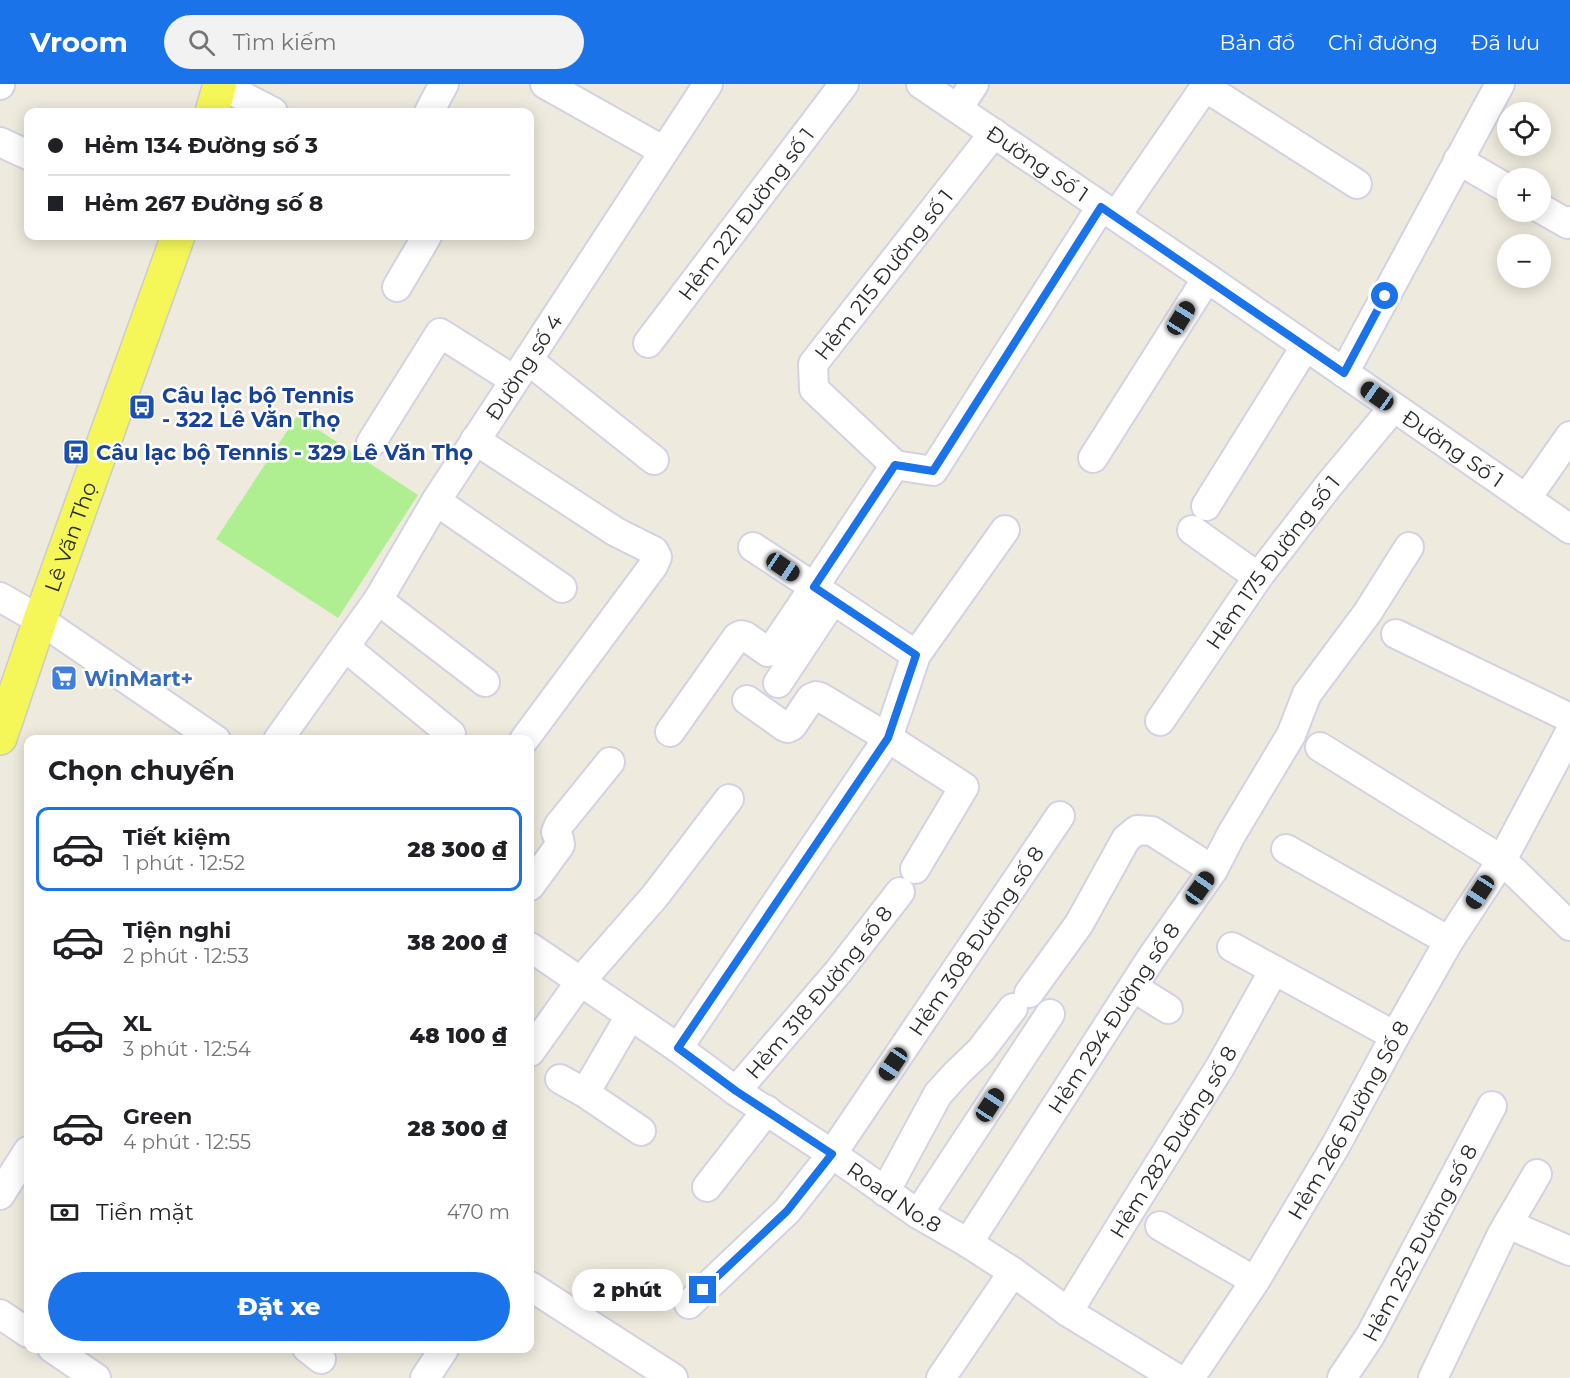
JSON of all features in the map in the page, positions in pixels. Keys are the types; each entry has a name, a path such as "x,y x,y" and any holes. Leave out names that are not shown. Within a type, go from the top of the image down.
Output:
{"main road":[{"path":"213,108 220,84"},
{"name":"Lê Văn Thọ","path":"0,738 177,240"}],"street":[{"path":"220,84 265,108"},
{"path":"431,108 444,84"},
{"path":"545,84 664,151"},
{"name":"Đường số 4","path":"282,735 378,600 475,440 708,84"},
{"name":"Hẻm 221 Đường số 1","path":"648,343 844,84"},
{"name":"Đường Số 1","path":"921,84 1570,529"},
{"path":"958,108 974,84"},
{"path":"1344,373 1500,84"},
{"path":"778,683 823,594 895,465 933,471 1108,212 1206,86 1357,184"},
{"name":"Hẻm 215 Đường số 1","path":"895,465 814,389 813,364 994,133"},
{"path":"0,142 24,153"},
{"path":"1458,160 1497,183"},
{"path":"1551,214 1568,224 1570,222"},
{"path":"397,287 425,240"},
{"path":"1093,458 1207,278"},
{"path":"371,443 440,333 521,370 654,460"},
{"path":"1258,577 1199,518 1305,347"},
{"name":"Hẻm 175 Đường số 1","path":"1160,721 1258,577 1329,485 1393,408"},
{"path":"1526,499 1570,436"},
{"path":"475,440 616,532 654,551 657,557 653,566 528,735"},
{"path":"436,501 562,588"},
{"path":"678,1048 888,738 916,655 1005,530"},
{"name":"Hẻm 294 Đường số 8","path":"968,1243 1133,987 1212,870 1291,735 1307,693 1368,612 1409,547"},
{"path":"753,548 916,655"},
{"path":"670,732 737,637 745,636 768,652 771,651 823,594"},
{"path":"0,597 40,620 207,735"},
{"path":"378,600 485,682"},
{"path":"1396,634 1570,718"},
{"path":"345,647 451,734"},
{"path":"747,700 788,728 792,726 811,698 816,696 888,738"},
{"path":"1502,860 1570,732"},
{"name":"Hẻm 318 Đường số 8","path":"736,1091 838,972 908,880 964,787 888,738"},
{"path":"1320,747 1502,860 1570,926"},
{"path":"534,881 560,845 556,832 559,825 610,762"},
{"path":"550,1071 580,982 656,896 729,799"},
{"name":"Hẻm 308 Đường số 8","path":"689,1304 787,1211 832,1154 1059,816"},
{"path":"885,1192 938,1094 981,1050 1079,924 1126,839 1137,830 1152,831 1212,870"},
{"path":"1286,849 1449,941"},
{"name":"Hẻm 266 Đường Số 8","path":"1190,1378 1255,1281 1336,1145 1449,941 1502,860"},
{"path":"1232,947 1395,1036"},
{"name":"Road No.8","path":"534,950 885,1192 1013,1272 1068,1312 1176,1378"},
{"name":"Hẻm 282 Đường số 8","path":"1068,1312 1220,1067 1274,970"},
{"path":"1133,987 1168,1009"},
{"path":"918,1214 1050,1014"},
{"path":"550,1071 630,1016"},
{"path":"550,1071 641,1131"},
{"name":"Hẻm 252 Đường số 8","path":"1342,1378 1370,1336 1492,1106"},
{"path":"707,1187 767,1110"},
{"path":"0,1195 24,1160"},
{"path":"1433,1378 1508,1224 1537,1174"},
{"path":"1508,1224 1570,1251"},
{"path":"1160,1226 1255,1281"},
{"path":"941,1378 1013,1272"},
{"path":"534,1289 673,1378"},
{"path":"59,1353 96,1378"},
{"path":"425,1378 441,1353"}],"green space":[{"path":"297,416 418,495 338,618 216,539"}],"place":[{"name":"Câu lạc bộ Tennis - 322 Lê Văn Thọ","path":"142,407"},
{"name":"Câu lạc bộ Tennis - 329 Lê Văn Thọ","path":"76,452"},
{"name":"WinMart+","path":"64,678"}],"route":[{"path":"703,1290 787,1211 832,1154 736,1091 678,1048 888,738 916,655 814,587 895,465 933,471 1101,207 1344,373 1385,296"}]}
